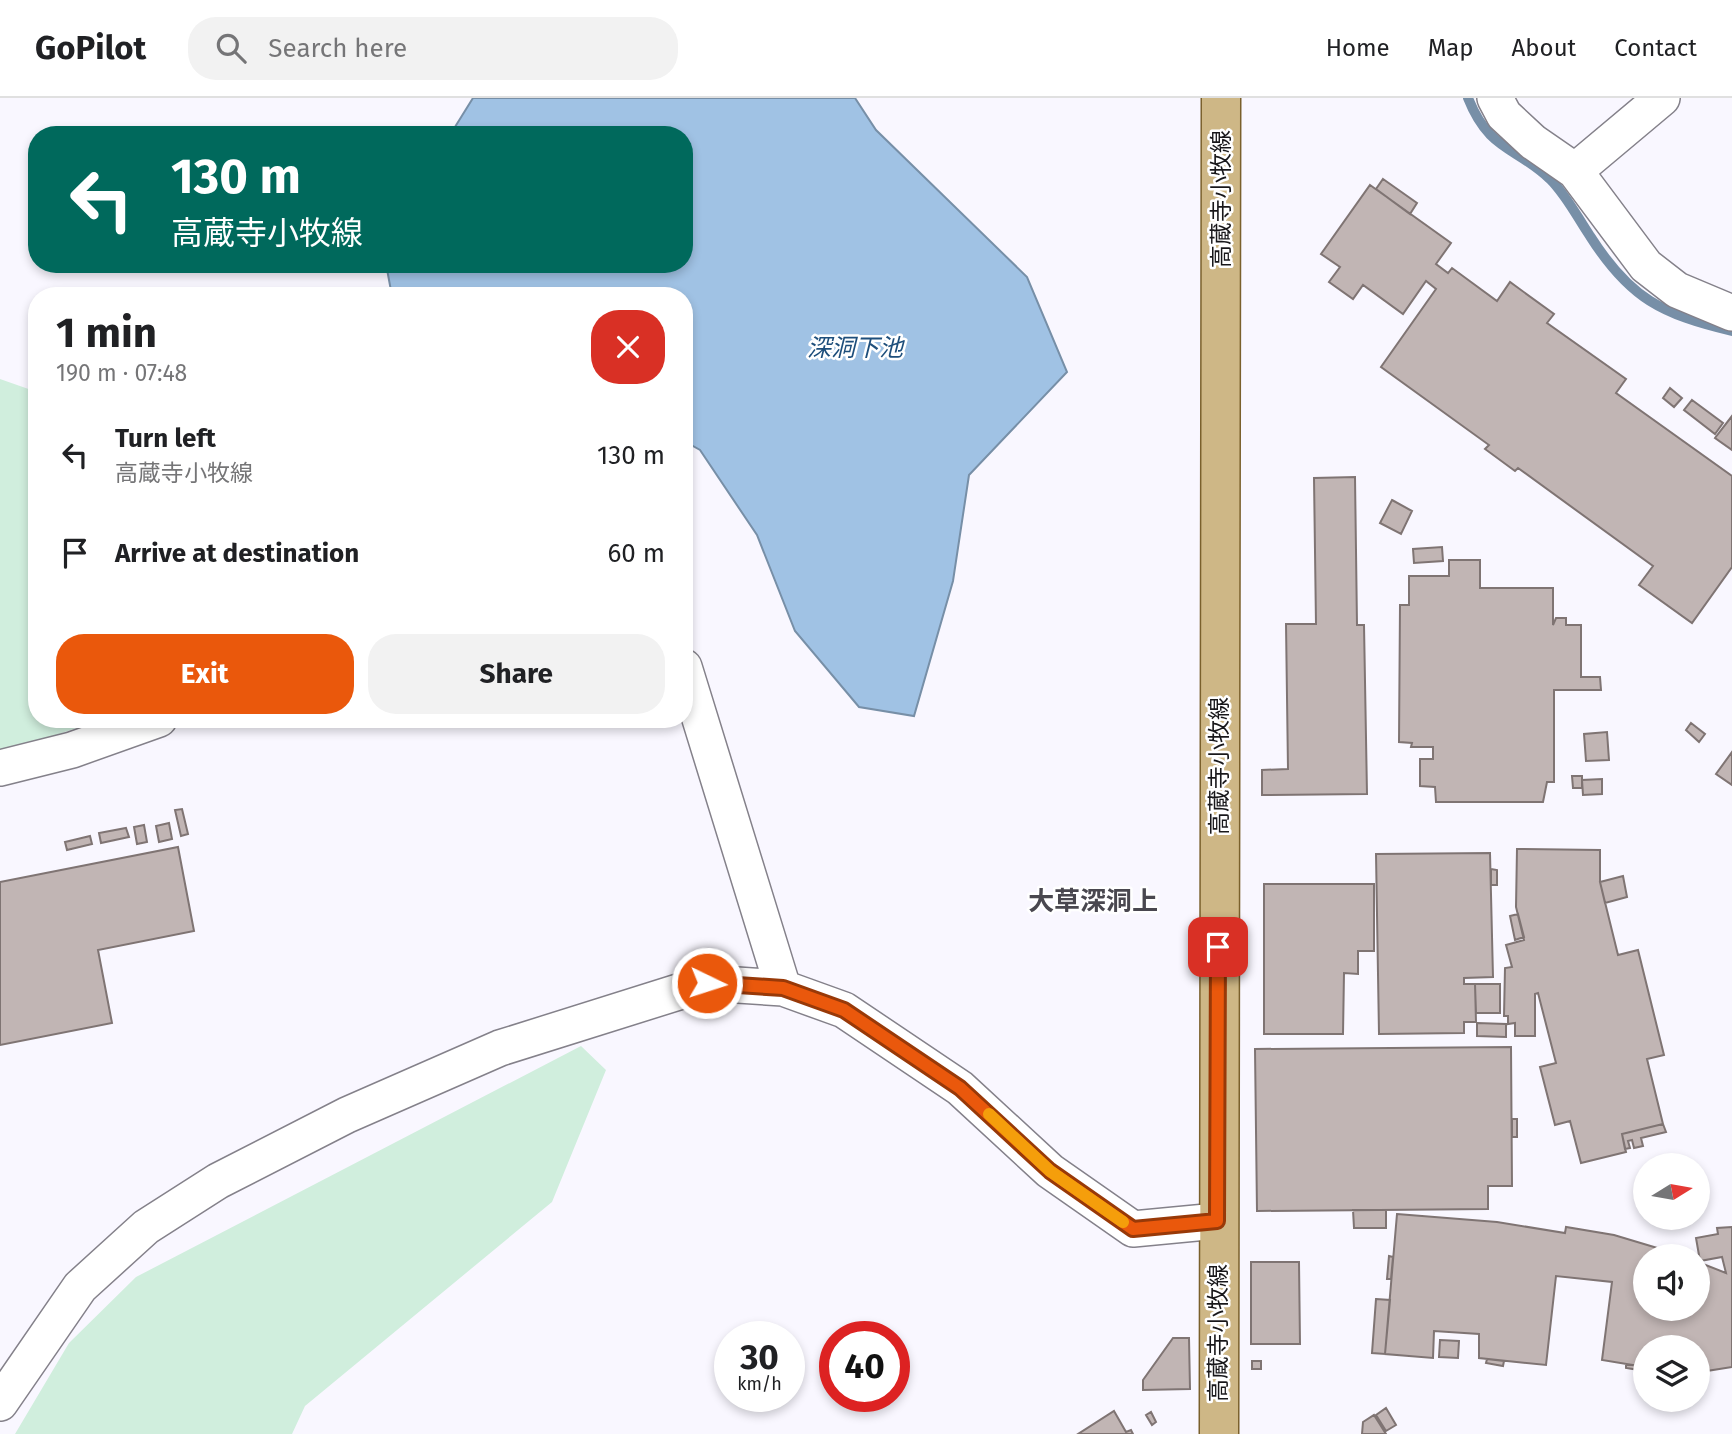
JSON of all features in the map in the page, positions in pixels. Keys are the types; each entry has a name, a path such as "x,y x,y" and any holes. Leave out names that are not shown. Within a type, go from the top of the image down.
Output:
{"main road":[{"name":"高蔵寺小牧線","path":"1219,1434 1217,1221 1221,98"}],"street":[{"path":"1495,98 1504,115 1523,133 1575,171 1646,266 1677,290 1732,313"},
{"path":"1575,171 1662,98"},
{"path":"693,696 783,988"},
{"path":"0,768 72,750 134,728"},
{"path":"0,1404 80,1287 146,1227 218,1181 347,1115 513,1044 707,983 783,988 844,1010 960,1088 1050,1171 1133,1229 1217,1221"}],"green space":[{"path":"0,379 28,389 28,728 77,728 59,734 0,770"},
{"path":"581,1046 606,1070 552,1202 305,1406 292,1434 15,1434 69,1343 136,1277"}],"water":[{"name":"深洞下池","path":"473,98 855,98 876,130 1027,277 1067,372 969,475 953,581 914,716 859,707 795,631 757,535 700,450 693,446 693,287 390,287 388,273 693,273 693,126 456,126"}],"building":[{"path":"1383,179 1417,203 1410,214 1376,189"},
{"path":"1370,185 1451,243 1436,264 1448,273 1452,268 1497,301 1510,282 1554,314 1547,323 1626,379 1616,393 1732,476 1732,567 1692,623 1639,585 1653,566 1518,468 1515,471 1485,449 1489,445 1381,367 1436,289 1426,281 1403,314 1363,285 1353,299 1329,282 1340,267 1321,254"},
{"path":"1670,388 1682,398 1674,407 1663,398"},
{"path":"1692,400 1723,423 1715,434 1684,410"},
{"path":"1732,416 1732,450 1715,438"},
{"path":"1355,477 1357,625 1364,625 1367,794 1262,795 1262,770 1288,769 1286,624 1316,624 1314,478"},
{"path":"1392,500 1412,511 1401,534 1380,523"},
{"path":"1442,547 1443,561 1414,563 1413,549"},
{"path":"1449,560 1480,560 1480,588 1553,588 1553,625 1556,618 1566,618 1566,625 1581,625 1581,677 1600,677 1601,690 1554,690 1554,782 1547,782 1543,802 1436,802 1435,787 1420,786 1420,759 1433,759 1433,747 1411,747 1412,743 1399,742 1400,605 1409,605 1409,576 1449,576"},
{"path":"1691,723 1705,734 1699,742 1686,730"},
{"path":"1607,732 1609,760 1586,761 1584,734"},
{"path":"1732,752 1732,785 1716,774"},
{"path":"1572,776 1582,776 1582,788 1573,788"},
{"path":"1602,779 1602,794 1583,795 1582,780"},
{"path":"182,809 188,834 181,836 175,810"},
{"path":"169,823 172,839 159,842 156,826"},
{"path":"144,825 147,842 137,844 134,827"},
{"path":"126,828 129,837 101,843 99,833"},
{"path":"90,836 92,844 67,850 65,842"},
{"path":"178,847 194,931 98,950 112,1023 0,1045 0,882"},
{"path":"1517,849 1600,850 1600,882 1618,955 1638,950 1664,1055 1647,1059 1663,1124 1622,1134 1626,1152 1581,1163 1570,1121 1555,1125 1540,1067 1556,1063 1538,993 1535,994 1535,1036 1515,1036 1515,1023 1508,1024 1508,1016 1504,1016 1505,968 1512,967 1506,945 1524,940 1516,907"},
{"path":"1490,853 1493,977 1464,978 1464,984 1475,984 1476,1022 1464,1022 1464,1033 1379,1034 1376,854"},
{"path":"1491,869 1497,870 1497,885 1491,885"},
{"path":"1623,876 1627,897 1605,903 1600,882"},
{"path":"1264,884 1374,884 1374,951 1358,951 1358,974 1344,973 1343,1034 1264,1034"},
{"path":"1518,914 1524,937 1515,940 1510,916"},
{"path":"1475,984 1500,984 1500,1013 1476,1013"},
{"path":"1477,1023 1506,1024 1506,1037 1477,1036"},
{"path":"1511,1047 1512,1186 1488,1186 1488,1209 1257,1211 1255,1049"},
{"path":"1512,1119 1517,1119 1517,1137 1512,1137"},
{"path":"1663,1124 1666,1132 1641,1138 1643,1146 1634,1148 1632,1140 1628,1141 1630,1148 1625,1149 1622,1134"},
{"path":"1353,1210 1386,1210 1386,1228 1354,1228"},
{"path":"1397,1214 1497,1222 1565,1233 1566,1227 1614,1235 1644,1244 1633,1244 1633,1321 1710,1321 1710,1267 1726,1273 1722,1257 1710,1259 1710,1244 1697,1244 1696,1238 1718,1234 1717,1228 1732,1227 1732,1367 1710,1371 1710,1335 1633,1335 1633,1365 1602,1360 1612,1282 1556,1276 1546,1365 1479,1358 1479,1334 1434,1331 1433,1358 1385,1354"},
{"path":"1389,1256 1393,1257 1391,1279 1387,1279"},
{"path":"1251,1262 1299,1262 1300,1344 1251,1344"},
{"path":"1376,1299 1390,1300 1385,1354 1372,1353"},
{"path":"1173,1338 1189,1338 1190,1389 1143,1390 1143,1380"},
{"path":"1440,1340 1459,1341 1458,1358 1439,1357"},
{"path":"1487,1359 1504,1361 1503,1366 1486,1363"},
{"path":"1252,1361 1261,1361 1261,1369 1252,1369"},
{"path":"1386,1408 1396,1425 1386,1431 1376,1415"},
{"path":"1114,1411 1126,1432 1131,1430 1133,1434 1078,1434"},
{"path":"1151,1412 1156,1422 1152,1425 1146,1415"},
{"path":"1374,1415 1386,1434 1362,1434 1363,1422"}],"waterway":[{"path":"1468,98 1476,115 1494,138 1550,179 1567,199 1605,257 1634,289 1667,310 1732,331"}],"slow traffic":[{"path":"989,1114 1050,1171 1123,1222"}],"district":[{"name":"大草深洞上","path":"1093,901"}],"route":[{"path":"707,983 783,988 844,1010 960,1088 1050,1171 1133,1229 1217,1221 1218,947"}]}
